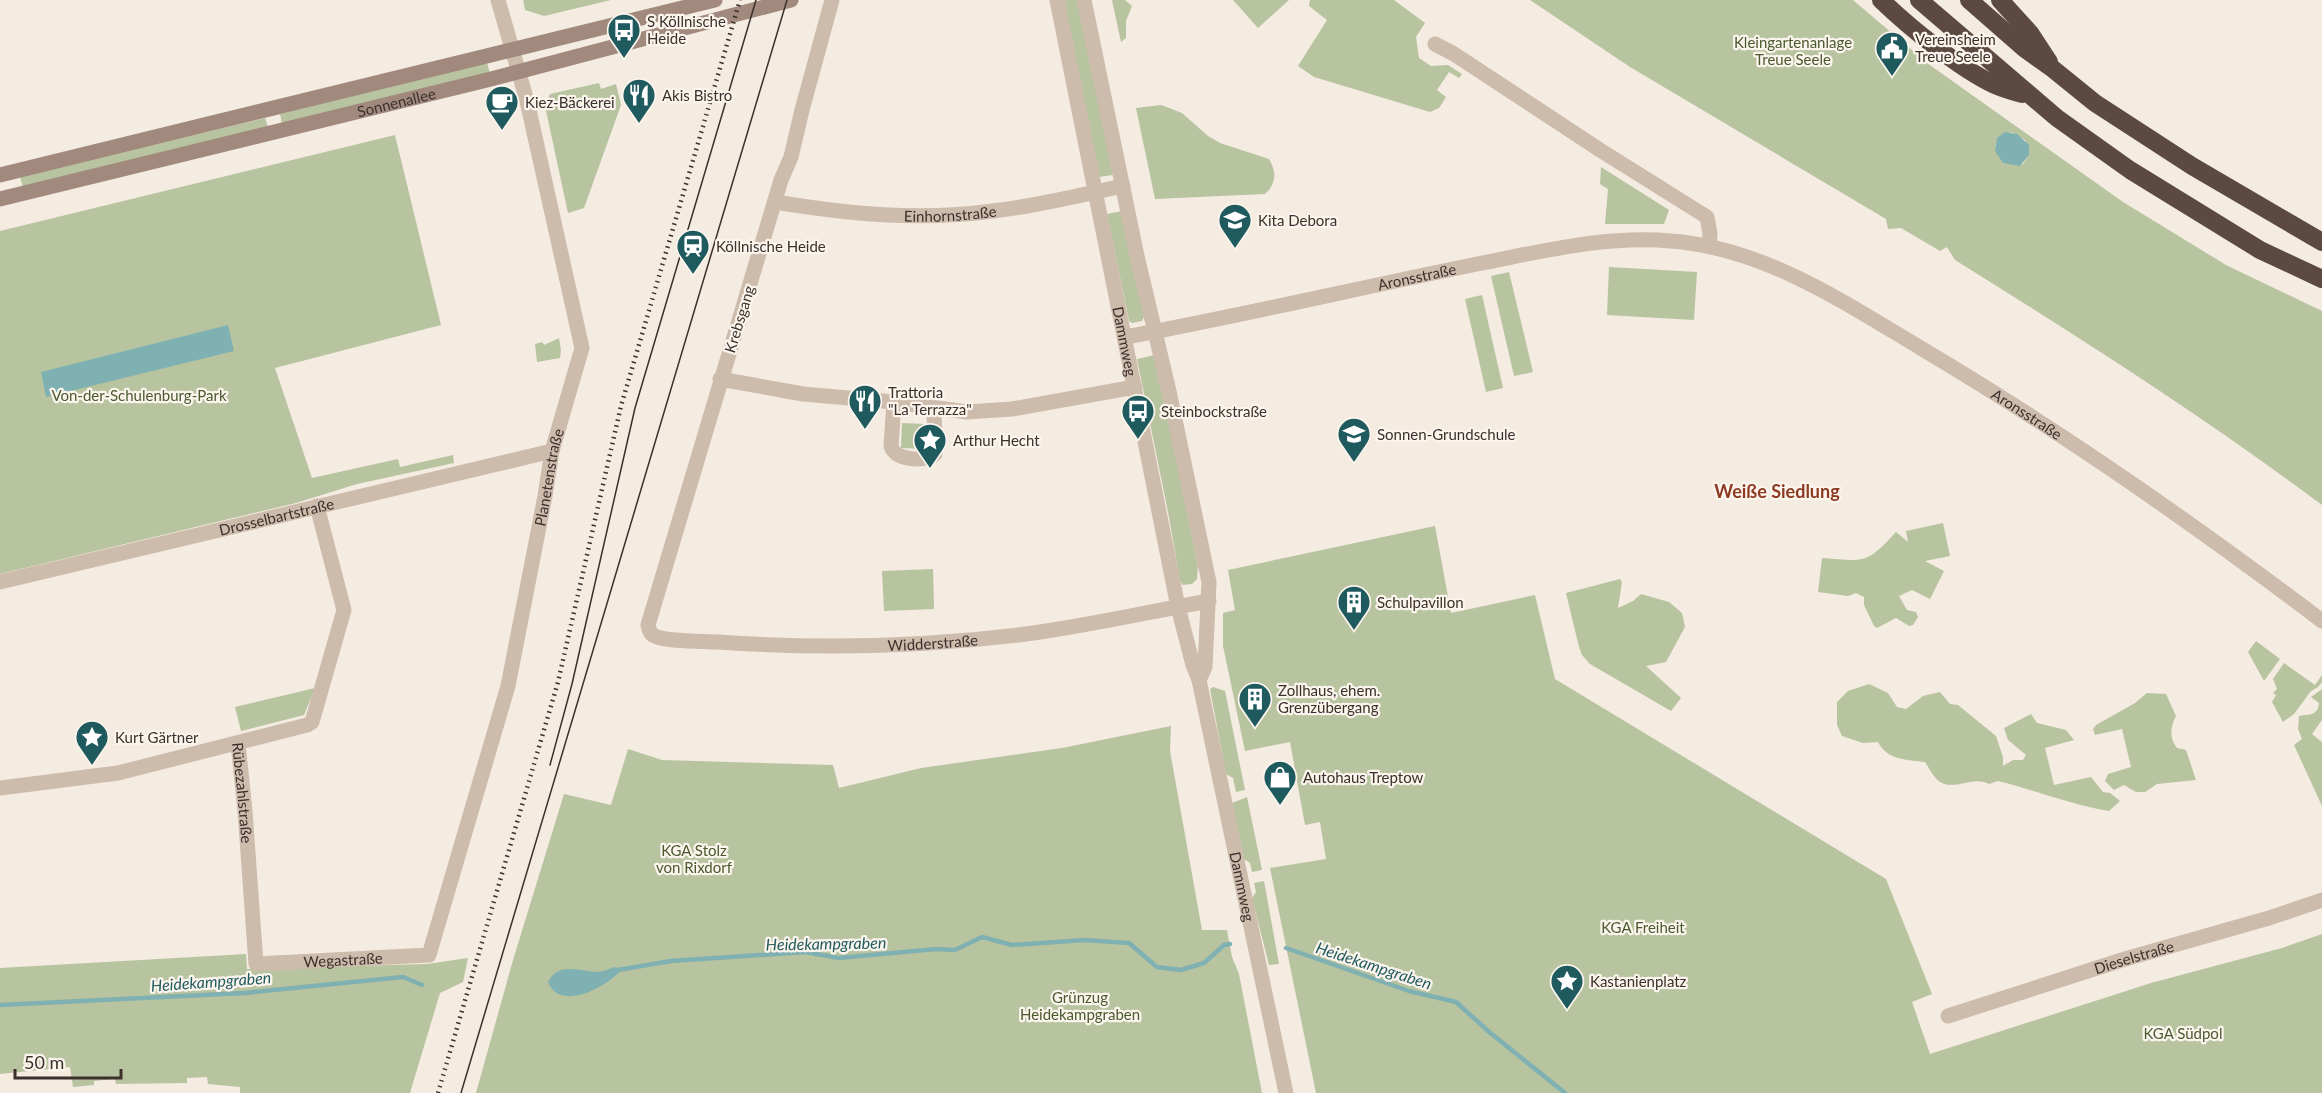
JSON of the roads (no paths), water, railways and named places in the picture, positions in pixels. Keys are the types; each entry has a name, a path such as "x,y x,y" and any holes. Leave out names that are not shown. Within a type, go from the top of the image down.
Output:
{"highway":[{"path":"1881,0 1896,15 1954,60 1995,85 2032,97"},
{"path":"1919,0 2032,97 2130,170 2260,250 2322,279"},
{"path":"1969,0 2025,49 2095,103 2192,166 2322,242"},
{"path":"2000,0 2030,33 2053,69"}],"main road":[{"name":"Sonnenallee","path":"0,175 715,0"},
{"name":"Sonnenallee","path":"0,199 519,71 791,0"}],"street":[{"name":"Planetenstraße","path":"429,956 508,686 552,451 582,348 527,101 498,0"},
{"name":"Krebsgang","path":"654,636 649,631 648,625 720,380 791,157 832,0"},
{"name":"Dammweg","path":"1058,0 1067,57 1097,192 1178,607 1199,680 1286,1093"},
{"name":"Dammweg","path":"1084,0 1209,582 1205,668 1199,680"},
{"path":"1435,44 1707,217 1710,234 1709,246"},
{"name":"Einhornstraße","path":"775,202 858,214 914,216 992,212 1123,186"},
{"name":"Aronsstraße","path":"1126,337 1549,249 1639,240 1709,246 1762,262 1806,282 1986,387 2163,504 2322,621"},
{"path":"720,380 803,394 973,412 1012,409 1135,387"},
{"path":"894,402 891,446 893,452 900,458 927,458 935,454 934,409"},
{"name":"Drosselbartstraße","path":"0,582 552,451"},
{"name":"Rübezahlstraße","path":"256,964 238,743 307,726 315,717 344,609 317,506"},
{"name":"Widderstraße","path":"654,636 696,641 801,647 912,645 1081,626 1209,601"},
{"path":"0,788 118,773 238,743"},
{"name":"Dieselstraße","path":"1948,1016 2125,959 2269,918 2322,900"},
{"name":"Wegastraße","path":"256,964 429,956"}],"water":[{"path":"2005,132 2017,134 2029,145 2029,155 2020,166 2003,163 1995,151 1997,138"},
{"path":"228,325 234,351 46,397 41,372"},
{"path":"614,967 622,969 607,983 585,994 563,995 554,991 548,982 558,972 564,970 599,972"}],"waterway":[{"name":"Heidekampgraben","path":"618,970 671,961 805,952 839,958 936,949 955,950 982,937 1012,945 1085,940 1129,943 1157,967 1181,970 1204,963 1224,945 1230,944"},
{"name":"Heidekampgraben","path":"1286,948 1409,991 1456,1002 1565,1093"},
{"name":"Heidekampgraben","path":"0,1005 245,993 403,977 422,985"}],"tram line":[{"path":"550,765 572,684 635,408 756,0"},
{"path":"461,1093 787,0"}],"railway":[{"path":"438,1093 558,682 621,406 740,0"}],"place":[{"name":"S Köllnische Heide","path":"624,59"},
{"name":"Vereinsheim Treue Seele","path":"1892,77"},
{"name":"Akis Bistro","path":"639,124"},
{"name":"Kiez-Bäckerei","path":"502,131"},
{"name":"Kita Debora","path":"1235,249"},
{"name":"Köllnische Heide","path":"693,275"},
{"name":"Trattoria \"La Terrazza\"","path":"865,430"},
{"name":"Steinbockstraße","path":"1138,440"},
{"name":"Sonnen-Grundschule","path":"1354,463"},
{"name":"Arthur Hecht","path":"930,469"},
{"name":"Schulpavillon","path":"1354,631"},
{"name":"Zollhaus, ehem. Grenzübergang","path":"1255,728"},
{"name":"Kurt Gärtner","path":"92,766"},
{"name":"Autohaus Treptow","path":"1280,806"},
{"name":"Kastanienplatz","path":"1567,1010"}],"district":[{"name":"Weiße Siedlung","path":"1777,491"}],"park label":[{"name":"Kleingartenanlage Treue Seele","path":"1793,50"},
{"name":"Von-der-Schulenburg-Park","path":"139,395"},
{"name":"KGA Stolz von Rixdorf","path":"694,858"},
{"name":"KGA Freiheit","path":"1643,927"},
{"name":"Grünzug Heidekampgraben","path":"1080,1006"},
{"name":"KGA Südpol","path":"2183,1033"}]}
